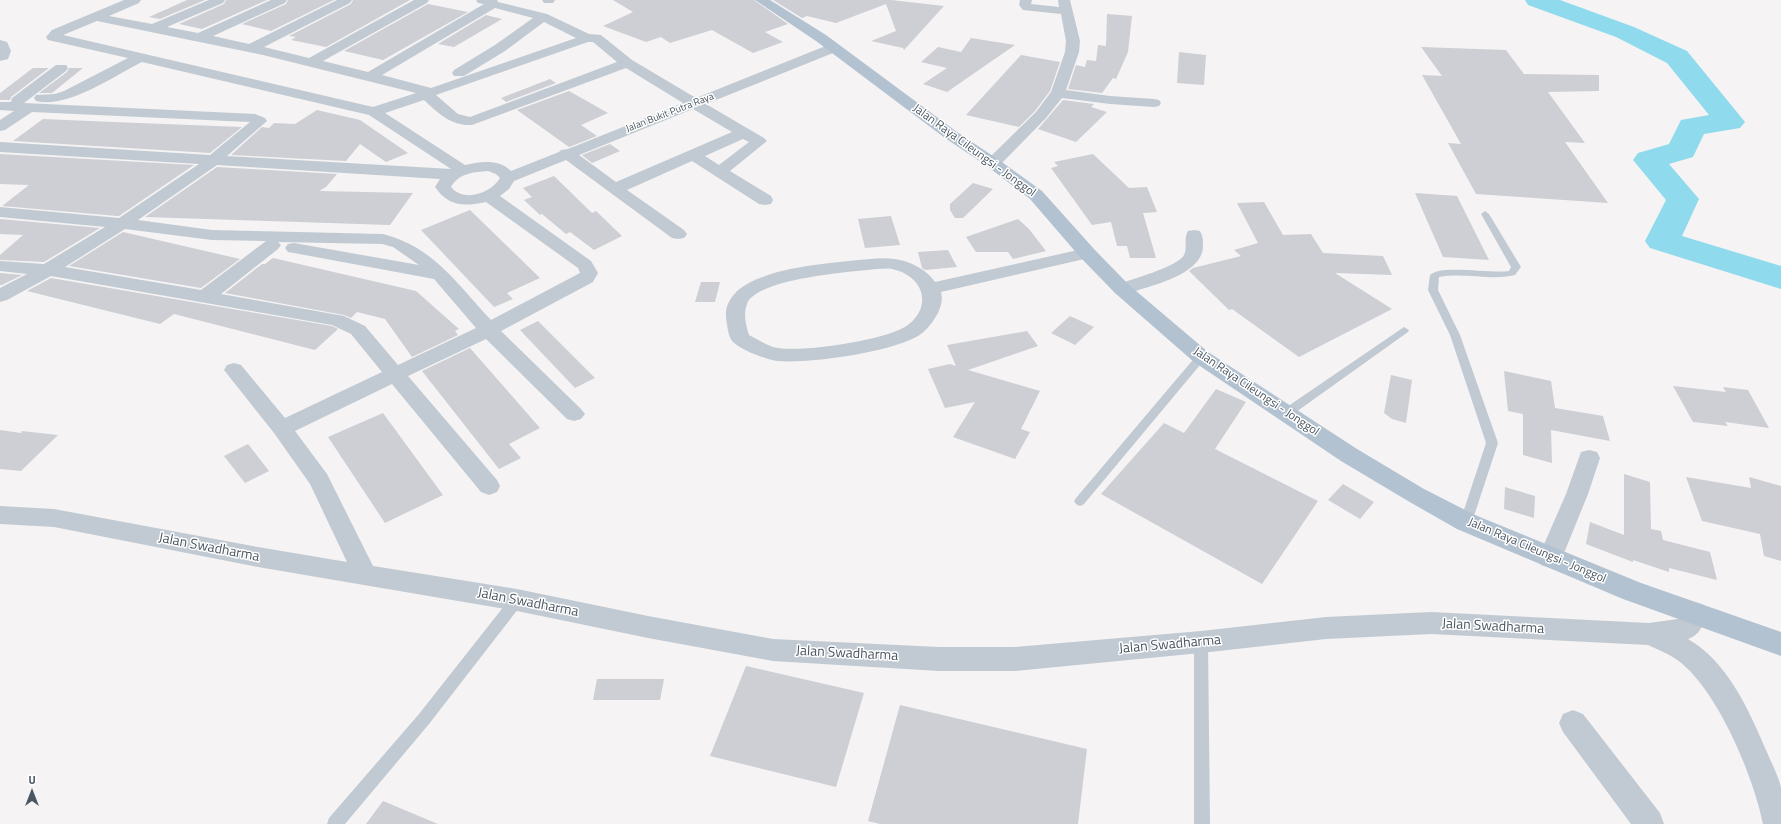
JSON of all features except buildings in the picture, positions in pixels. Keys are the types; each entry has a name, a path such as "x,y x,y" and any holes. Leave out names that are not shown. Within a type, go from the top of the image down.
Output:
{"main road":[{"name":"Jalan Raya Cileungsi - Jonggol","path":"761,0 827,43 881,81 951,135 994,163 1036,195 1087,253 1122,289 1201,357 1285,414 1416,495 1466,522 1632,591 1781,644"}],"street":[{"path":"135,0 57,33 53,37 374,112 454,175"},
{"path":"153,28 194,12 219,0"},
{"path":"198,38 281,0"},
{"path":"250,49 346,0"},
{"path":"311,62 423,0"},
{"path":"994,163 1041,115 1058,93 1072,52 1073,41 1065,6 1027,6 1025,5 1026,0"},
{"path":"371,76 488,1 543,17 587,38"},
{"path":"97,17 371,76 427,93 444,110 459,121 465,122 472,121 627,63"},
{"path":"427,93 500,48 543,17"},
{"path":"374,112 587,38 596,38 627,63 759,141 720,172"},
{"name":"Jalan Bukit Putra Raya","path":"503,173 827,43"},
{"path":"0,44 2,45 4,51 3,56 0,57"},
{"path":"15,104 62,97 140,58"},
{"path":"0,127 15,104 61,68"},
{"path":"1058,93 1110,100 1154,103"},
{"name":"Jalan Bukit Putra Raya","path":"503,173 566,153 688,100"},
{"path":"0,296 48,270 122,223 209,164 260,121 259,119 15,104"},
{"path":"615,189 744,133"},
{"path":"0,147 209,164"},
{"path":"566,153 678,234"},
{"path":"693,155 765,200"},
{"path":"0,157 209,164 454,175 488,166 503,173 506,184 489,196 470,199 452,198 446,193 443,187 454,175"},
{"path":"282,428 488,330 573,287 587,278 589,273 585,265 489,196"},
{"path":"0,212 122,223 212,235 439,274"},
{"path":"212,235 383,239 395,241 413,252 439,274 488,330 574,414"},
{"path":"1122,289 1170,271 1190,261 1194,255 1194,235"},
{"path":"335,255 358,239"},
{"path":"206,296 272,245"},
{"path":"930,288 1087,253"},
{"path":"894,264 912,271 923,278 930,288 933,300 930,311 924,321 911,332 884,342 852,348 796,355 775,354 756,348 740,338 736,324 736,310 740,299 758,285 786,276 842,267 894,264"},
{"path":"0,266 48,270 206,296 337,320 358,330 489,486"},
{"path":"234,370 282,428 319,480 366,576"},
{"path":"1550,558 1577,494 1590,458"},
{"name":"Jalan Swadharma","path":"0,515 54,518 258,557 518,600 648,627 773,650 939,659 1016,659 1201,642 1326,628 1432,624 1649,634 1685,629 1691,623 1695,613"},
{"path":"1649,634 1671,643 1694,657 1710,673 1755,754 1778,824"},
{"path":"1573,722 1649,824"}],"lane":[{"path":"1466,522 1489,456 1492,443 1455,335 1433,290 1435,275 1441,273 1453,272 1500,277 1512,273 1516,268 1485,214"},
{"path":"1285,414 1404,330"},
{"path":"1080,501 1201,357"},
{"path":"335,824 424,719 518,600"},
{"path":"1201,642 1202,824"}],"waterway":[{"path":"1537,0 1625,32 1677,57 1730,122 1692,126 1682,150 1649,160 1683,199 1662,241 1781,278"}]}
